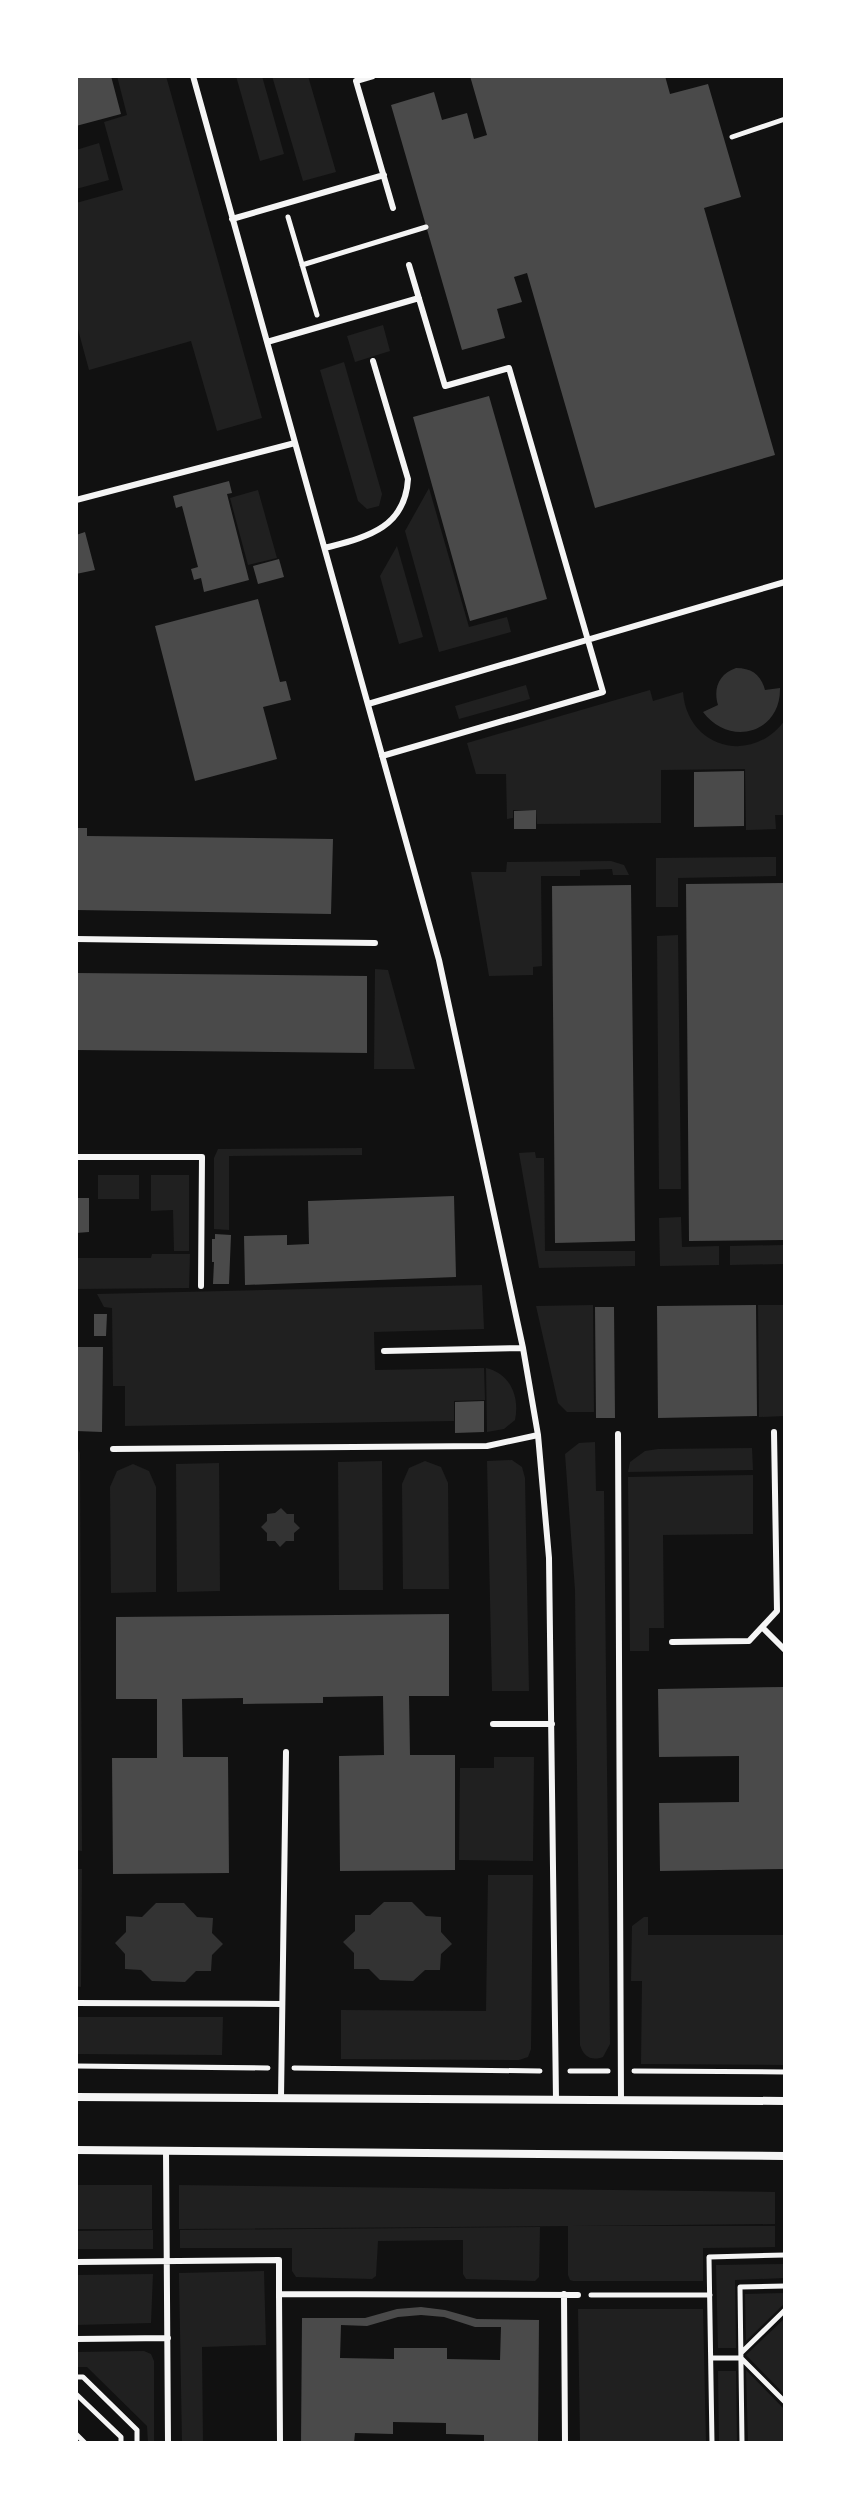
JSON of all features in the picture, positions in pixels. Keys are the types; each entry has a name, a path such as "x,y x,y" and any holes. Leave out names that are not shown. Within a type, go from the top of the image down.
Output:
{"street":[{"path":"76,2097 785,2101"},
{"path":"76,2150 785,2156"}],"lane":[{"path":"193,76 439,960 523,1348 538,1435 549,1558 556,2100"},
{"path":"373,76 356,81 393,208"},
{"path":"232,219 384,175"},
{"path":"382,756 603,692 509,368 445,386 409,265"},
{"path":"267,342 419,298"},
{"path":"325,548 362,538 388,525 403,505 407,493 408,479 373,361"},
{"path":"76,500 295,443"},
{"path":"368,704 785,582"},
{"path":"76,939 375,943"},
{"path":"76,1157 202,1157 201,1286"},
{"path":"384,1351 523,1348"},
{"path":"672,1642 749,1641 777,1611 774,1432"},
{"path":"618,1434 621,2101"},
{"path":"113,1449 487,1446 538,1435"},
{"path":"762,1627 785,1650"},
{"path":"493,1724 552,1724"},
{"path":"281,2098 286,1752"},
{"path":"76,2003 282,2004"},
{"path":"166,2151 168,2443"},
{"path":"76,2262 279,2260 280,2443"},
{"path":"279,2294 578,2295"},
{"path":"564,2294 565,2443"},
{"path":"76,2339 168,2338"}],"path":[{"path":"732,137 785,119"},
{"path":"285,204 320,326"},
{"path":"302,265 426,227"},
{"path":"76,2066 785,2072"},
{"path":"712,2443 709,2257 785,2255"},
{"path":"742,2443 740,2287 785,2286"},
{"path":"578,2295 710,2295"},
{"path":"711,2358 741,2356 785,2310"},
{"path":"741,2356 785,2402"},
{"path":"76,2377 83,2377 137,2430 137,2443"},
{"path":"76,2394 121,2437 121,2443"},
{"path":"76,2434 85,2443"}],"shaded area":[{"path":"117,76 166,76 262,418 217,431 191,341 89,370 76,322 76,203 123,190 104,122 127,115"},
{"path":"236,76 262,76 284,154 260,161"},
{"path":"272,76 308,76 336,172 303,181"},
{"path":"99,143 109,180 76,189 76,150"},
{"path":"383,325 390,351 355,362 347,336"},
{"path":"344,362 382,494 379,506 367,509 358,501 320,370"},
{"path":"429,488 469,627 507,617 511,632 439,652 405,531"},
{"path":"258,490 277,558 248,565 230,498"},
{"path":"397,546 423,637 399,644 380,576"},
{"path":"736,668 755,673 765,690 780,688 778,704 772,716 763,725 739,732 714,723 703,712 718,705 716,693 719,682"},
{"path":"526,685 530,699 459,719 455,706"},
{"path":"650,690 653,701 683,692 687,711 696,726 708,738 723,744 739,746 756,743 785,720 785,815 775,815 776,829 746,830 745,769 661,770 661,823 537,824 536,810 513,810 513,818 507,819 506,774 476,774 467,743"},
{"path":"776,857 776,876 678,878 678,907 656,907 656,858"},
{"path":"611,861 624,865 629,875 613,875 612,869 580,870 580,876 541,876 542,966 533,967 533,975 489,976 471,872 506,872 507,862"},
{"path":"678,935 681,1189 659,1189 657,936"},
{"path":"375,969 388,970 415,1069 374,1069"},
{"path":"362,1148 362,1155 229,1156 229,1230 214,1229 214,1158 218,1149"},
{"path":"535,1152 536,1158 544,1158 545,1251 635,1251 635,1266 539,1268 519,1153"},
{"path":"98,1175 139,1175 139,1199 98,1199"},
{"path":"151,1175 189,1175 189,1251 174,1251 173,1210 151,1211"},
{"path":"681,1217 682,1247 719,1246 719,1265 660,1266 659,1218"},
{"path":"784,1245 784,1264 730,1265 730,1246"},
{"path":"152,1254 190,1254 189,1288 76,1289 76,1258 151,1258"},
{"path":"482,1285 484,1329 374,1332 375,1370 484,1368 485,1400 454,1401 454,1421 125,1426 125,1386 113,1386 112,1308 104,1307 97,1294"},
{"path":"593,1305 594,1412 567,1412 558,1403 536,1306"},
{"path":"758,1305 785,1305 785,1416 759,1417"},
{"path":"486,1368 507,1381 516,1403 515,1420 504,1429 487,1432"},
{"path":"595,1442 596,1491 604,1491 610,2044 603,2057 592,2058 580,2045 575,1590 565,1454 579,1443"},
{"path":"76,1445 80,1453 82,1851 76,1850"},
{"path":"752,1448 753,1470 628,1472 630,1462 645,1451"},
{"path":"512,1460 522,1467 525,1478 529,1691 492,1691 487,1461"},
{"path":"382,1461 383,1590 339,1590 338,1462"},
{"path":"425,1461 441,1467 448,1483 449,1589 403,1589 402,1484 409,1468"},
{"path":"219,1463 220,1591 177,1592 176,1464"},
{"path":"133,1464 149,1471 156,1487 156,1592 111,1593 110,1487 117,1471"},
{"path":"753,1475 753,1534 663,1535 664,1628 649,1628 649,1651 630,1651 628,1477"},
{"path":"281,1508 287,1514 294,1514 294,1522 300,1528 294,1533 294,1541 286,1541 280,1547 275,1541 267,1541 267,1533 261,1527 267,1521 267,1514"},
{"path":"494,1757 534,1757 533,1861 459,1860 460,1768 494,1768"},
{"path":"76,1869 82,1869 81,1987 76,1986"},
{"path":"488,1875 533,1875 531,2049 528,2057 519,2060 341,2059 341,2010 486,2011"},
{"path":"384,1902 412,1902 426,1916 441,1917 441,1932 452,1944 441,1954 440,1970 425,1970 413,1981 380,1980 369,1969 354,1969 354,1953 343,1942 355,1931 355,1915 370,1915"},
{"path":"156,1903 184,1903 197,1917 213,1918 212,1933 223,1944 212,1955 211,1971 196,1971 185,1982 152,1981 141,1970 125,1969 125,1954 115,1943 126,1932 126,1916 142,1917"},
{"path":"648,1917 648,1935 785,1935 785,2065 641,2064 642,1981 631,1981 632,1926"},
{"path":"76,2017 223,2017 222,2055 76,2054"},
{"path":"76,2185 152,2185 152,2229 76,2229"},
{"path":"179,2185 775,2192 775,2224 573,2226 775,2226 775,2247 703,2248 703,2281 573,2281 568,2275 568,2226 179,2229"},
{"path":"540,2227 539,2277 535,2281 466,2279 463,2274 463,2240 378,2241 376,2276 372,2279 296,2277 292,2271 292,2248 180,2248 180,2230"},
{"path":"153,2230 153,2249 76,2249 76,2231"},
{"path":"785,2264 785,2278 735,2280 736,2348 718,2348 716,2265"},
{"path":"264,2271 266,2345 202,2347 203,2443 182,2443 179,2273"},
{"path":"153,2274 151,2323 76,2325 76,2275"},
{"path":"785,2293 785,2303 746,2341 745,2294"},
{"path":"578,2309 703,2309 706,2443 580,2443"},
{"path":"785,2318 785,2395 746,2355"},
{"path":"144,2351 151,2354 154,2361 154,2443 148,2443 147,2426 87,2367 76,2367 76,2352"},
{"path":"746,2370 785,2410 785,2443 748,2443"},
{"path":"718,2371 736,2371 737,2443 719,2443"}],"building":[{"path":"76,76 111,76 121,114 76,126"},
{"path":"470,76 665,76 670,94 708,84 741,197 704,208 775,455 595,508 527,273 514,277 522,302 497,309 505,338 462,350 391,105 434,92 442,120 467,113 474,139 487,135"},
{"path":"489,396 547,599 470,621 413,417"},
{"path":"229,481 232,493 227,494 249,580 204,592 201,578 194,580 191,569 198,567 182,506 176,508 173,496"},
{"path":"85,532 95,570 76,574 76,535"},
{"path":"279,559 284,577 258,584 253,566"},
{"path":"258,599 280,682 286,681 291,700 263,707 277,759 195,781 155,626"},
{"path":"744,771 744,826 694,827 694,772"},
{"path":"536,810 536,829 514,829 514,811"},
{"path":"76,828 87,828 87,836 333,839 331,914 76,910"},
{"path":"785,883 785,1240 689,1241 686,884"},
{"path":"631,885 635,1241 555,1243 552,886"},
{"path":"76,973 367,976 367,1053 76,1050"},
{"path":"454,1196 456,1277 245,1285 244,1236 287,1235 287,1245 309,1244 308,1201"},
{"path":"76,1198 89,1198 89,1232 76,1233"},
{"path":"215,1234 231,1235 229,1284 213,1284 212,1239 215,1239"},
{"path":"756,1305 757,1416 658,1418 657,1306"},
{"path":"595,1307 614,1307 615,1418 596,1418"},
{"path":"94,1314 107,1314 106,1336 94,1336"},
{"path":"76,1347 103,1347 102,1432 76,1431"},
{"path":"484,1401 484,1432 455,1433 455,1402"},
{"path":"449,1614 449,1696 409,1696 410,1755 455,1755 455,1870 340,1871 339,1756 384,1755 383,1696 323,1697 323,1703 243,1704 243,1698 182,1699 183,1757 228,1757 229,1873 113,1874 112,1758 157,1758 157,1699 116,1699 116,1617"},
{"path":"785,1687 785,1869 660,1871 659,1803 739,1802 739,1756 659,1757 658,1689"},
{"path":"421,2307 477,2319 539,2320 538,2443 484,2443 484,2435 446,2434 446,2423 393,2422 393,2434 355,2433 354,2443 301,2443 302,2318 365,2318 397,2309","holes":["421,2315 444,2317 475,2327 501,2327 500,2360 447,2359 447,2348 394,2348 394,2359 340,2358 341,2325 367,2326 398,2317"]}]}
